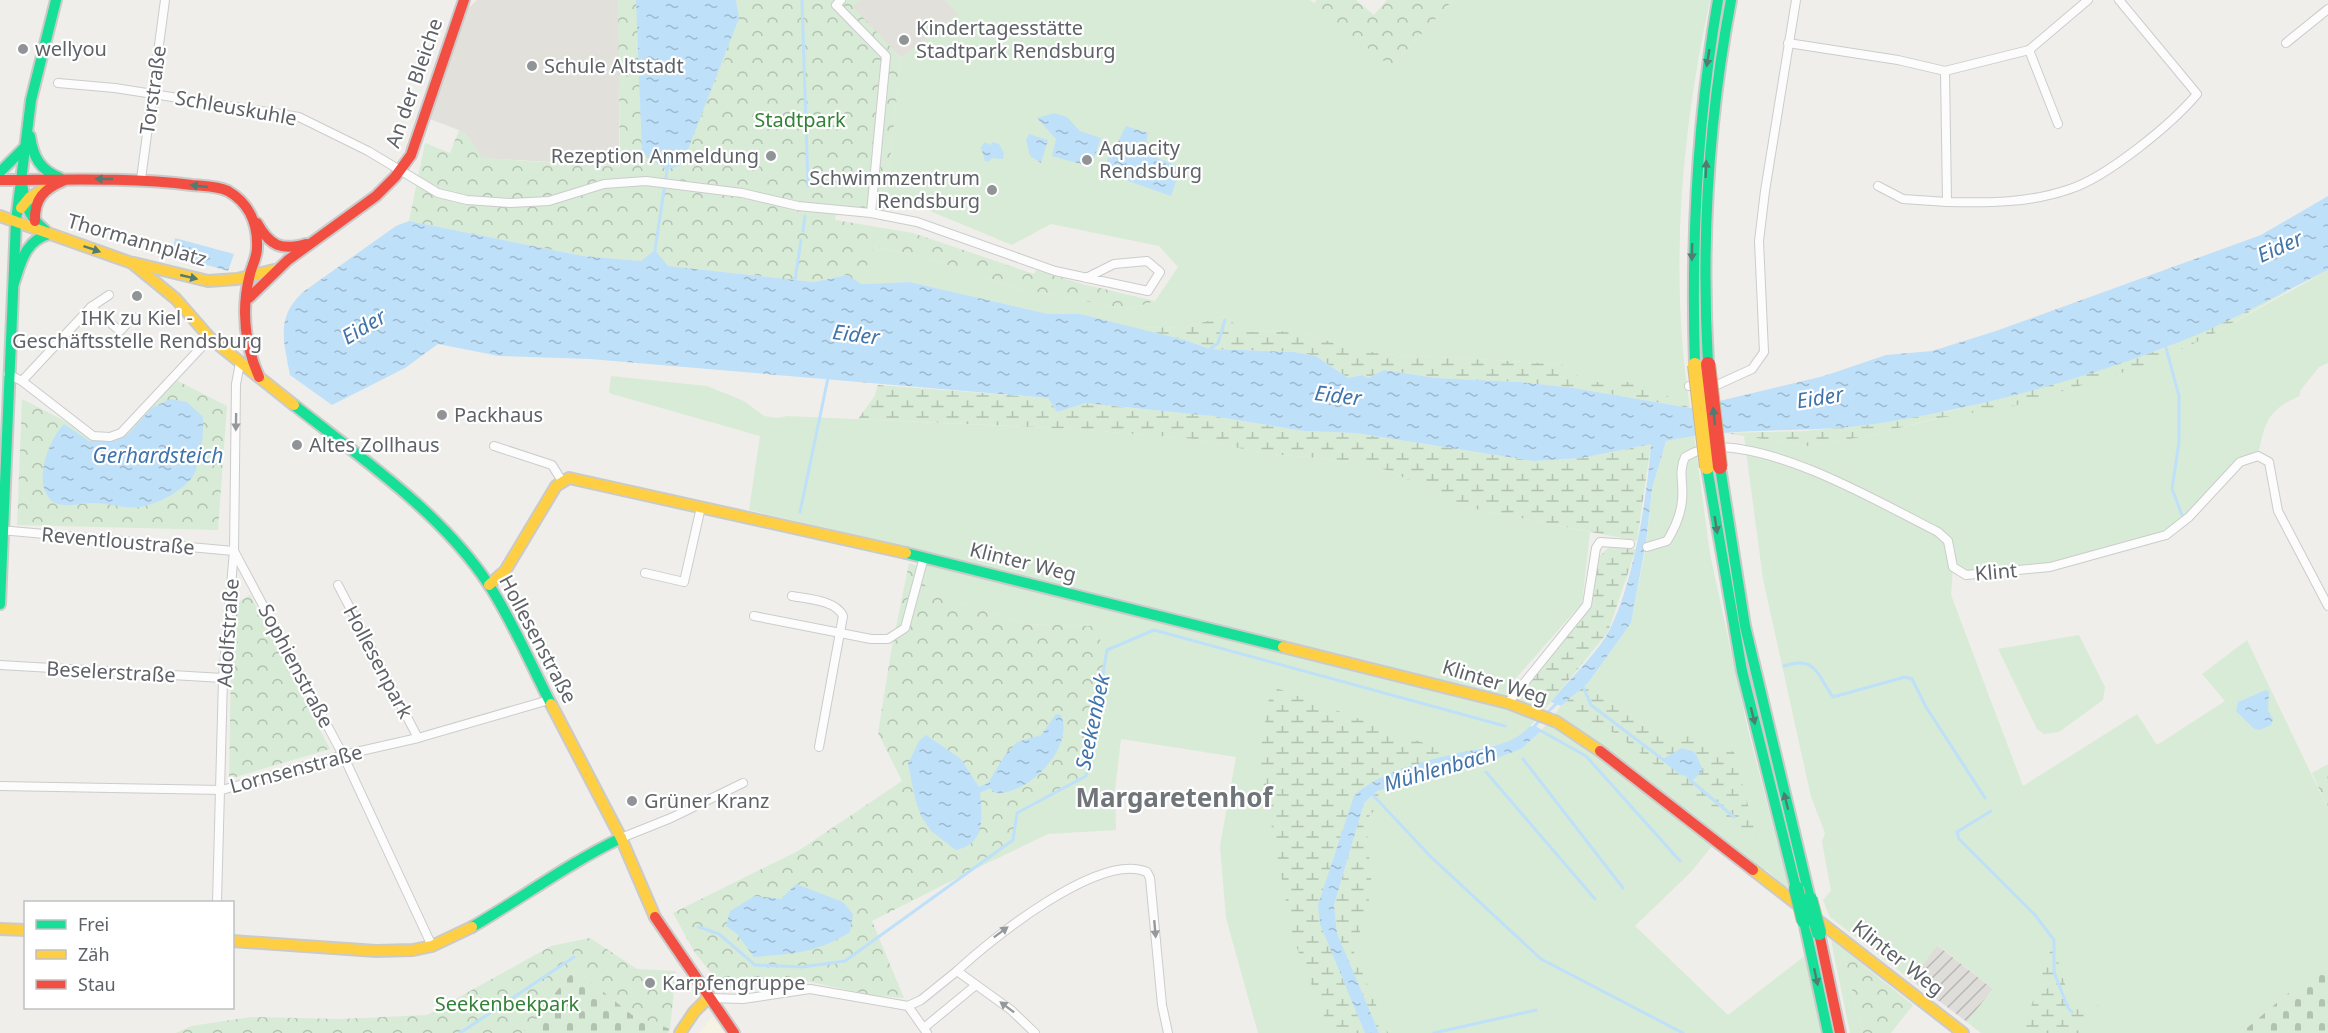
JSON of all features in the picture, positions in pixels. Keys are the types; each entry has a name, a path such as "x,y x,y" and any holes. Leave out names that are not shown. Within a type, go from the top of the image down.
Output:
{"main road":[{"path":"0,604 1,530 16,219 24,148 36,78 56,0"},
{"name":"An der Bleiche","path":"249,276 277,269 364,208 402,172 411,155 464,0"},
{"path":"1718,0 1703,89 1695,169 1691,294 1740,660 1804,921 1828,1033"},
{"path":"1701,364 1707,158 1715,89 1731,0"},
{"path":"29,121 31,146 36,162 48,174 67,180"},
{"path":"0,172 24,148"},
{"path":"22,179 24,203 35,222 51,235"},
{"path":"0,180 141,179 225,189 239,198 249,209 264,236 280,249 287,250 315,241"},
{"path":"16,219 24,203 37,192 67,180"},
{"path":"35,222 35,204 40,194 52,185"},
{"path":"249,209 257,232 257,251 249,276 245,328 249,354 260,381"},
{"name":"Thormannplatz","path":"0,216 16,219 51,235 132,263 208,281 249,276"},
{"path":"14,283 29,244 38,237 51,235"},
{"path":"132,263 176,299 210,338"},
{"path":"249,298 277,269"},
{"name":"Hollesenstraße","path":"210,338 260,381 395,486 441,527 489,585 621,838 657,922 734,1033"},
{"path":"1713,467 1745,626 1840,1033"},
{"name":"Klinter Weg","path":"562,481 569,478 924,557 1508,703 1557,722 1673,806 1963,1033"},
{"path":"489,585 505,572 553,490 562,481"},
{"path":"234,941 376,951 413,950 432,946 460,934 527,895 581,857 621,838"},
{"path":"0,929 24,930"},
{"path":"680,1033 694,1012 708,998"}],"street":[{"name":"Torstraße","path":"141,179 165,0"},
{"path":"842,0 836,5 886,56 871,213"},
{"path":"1689,386 1717,385 1752,369 1764,352 1759,241 1796,0"},
{"path":"1788,43 1898,60 1945,71 2029,50 2088,0"},
{"path":"1878,186 1903,199 2004,203 2071,189 2131,154 2198,94 2119,0"},
{"path":"2286,43 2328,9"},
{"path":"2029,50 2058,124"},
{"path":"1945,71 1947,202"},
{"name":"Schleuskuhle","path":"58,83 152,94 299,117 368,151 438,193 467,200 510,203 549,201 604,184 646,181 742,193 798,206 871,213 917,222 993,250 1086,278 1148,291 1160,272 1147,261 1114,264 1086,278"},
{"path":"22,381 91,306 109,295"},
{"path":"91,306 120,331 133,317"},
{"path":"8,374 22,381 93,436 110,437 121,433 210,338"},
{"name":"Adolfstraße","path":"218,901 223,678 234,551 236,384 240,363"},
{"path":"494,446 552,465 562,481"},
{"name":"Klint","path":"1647,547 1667,541 1676,528 1683,498 1680,469 1685,457 1715,447 1770,456 1818,473 1938,531 1948,541 1953,567 1966,575 2050,567 2166,535 2189,517 2240,462 2258,456 2269,462 2278,511 2328,606"},
{"path":"645,573 684,582 701,507"},
{"name":"Reventloustraße","path":"1,530 234,551"},
{"path":"1508,703 1587,605 1596,548 1600,542 1630,544"},
{"name":"Sophienstraße","path":"234,551 343,755 432,946"},
{"path":"754,616 840,634 888,639 905,628 924,557"},
{"name":"Hollesenpark","path":"338,585 418,738"},
{"path":"792,596 837,608 843,616 819,747"},
{"name":"Beselerstraße","path":"0,666 223,678"},
{"name":"Lornsenstraße","path":"0,786 222,790 343,755 418,738 549,700"},
{"path":"621,838 671,818 743,783"},
{"path":"708,998 743,999 810,989 908,1006 921,999 957,971 987,942 1048,899 1114,870 1140,868 1147,872 1150,878 1162,1005 1168,1033"},
{"path":"957,971 1011,1010 1035,1033"},
{"path":"908,1006 926,1030 976,985"}],"shaded area":[{"name":"Schule Altstadt","path":"477,0 619,0 619,166 481,158 470,139 459,130 427,118 462,14"},
{"name":"Kindertagesstätte Stadtpark Rendsburg","path":"860,0 945,0 959,14 901,58 852,7"},
{"path":"1937,945 1993,989 1967,1022 1911,980"},
{"path":"712,1017 725,1033 699,1033"}],"green space":[{"name":"Stadtpark","path":"618,0 636,0 638,11 642,152 739,6 736,0 860,0 853,7 901,58 886,198 884,210 837,206 835,220 913,233 1034,274 1036,270 1082,284 1155,301 1129,309 1020,289 930,259 874,246 861,284 846,275 814,282 667,266 662,257 648,255 641,261 583,256 409,221 425,143 450,153 459,130 470,139 482,158 620,167"},
{"path":"736,0 739,0 741,19 685,157 739,18"},
{"path":"945,0 1310,0 1391,67 1453,0 1710,0 1692,101 1681,204 1680,306 1690,408 1641,382 1586,382 1561,364 1382,354 1347,347 1297,331 1243,332 1225,316 1187,327 1134,328 1080,314 1048,314 910,282 861,284 836,275 814,282 559,251 591,240 873,246 930,259 1020,289 1129,309 1155,301 1178,267 1159,246 1051,224 1012,245 925,209 886,199 901,58 958,14"},
{"path":"1317,0 1356,0 1374,15 1387,0 1453,0 1391,67 1314,4"},
{"path":"2328,270 2328,363 2319,367 2300,391 2300,396 2280,406 2269,418 2258,456 2250,457 2166,535 2050,567 1966,575 1953,567 1951,595 2023,786 2137,714 2157,745 2225,701 2202,674 2247,640 2328,809 2328,960 2241,1033 1981,1033 1967,1022 1993,989 1938,945 1911,980 1830,917 1823,900 1831,891 1822,842 1825,833 1811,797 1763,579 1744,436 1807,446 1868,436 2144,366 2206,338"},
{"path":"2303,282 2206,338 2144,366 2014,406 1933,419 1868,436 1807,446 1725,433 1806,431 1872,424 1949,411 2010,396 2166,348"},
{"path":"1225,316 1244,332 1297,331 1347,347 1382,354 1561,364 1586,382 1641,382 1690,408 1574,388 1520,382 1436,378 1384,370 1368,378 1361,375 1348,378 1316,356 1294,352 1210,349 1185,340 1134,328 1187,327"},
{"path":"611,376 707,386 744,401 764,416 777,418 787,416 1075,429 1194,439 1269,454 1353,461 1390,471 1465,507 1590,532 1582,603 1509,686 1551,702 1525,732 1511,742 1453,754 1364,786 1318,905 1365,1033 1258,1033 1226,918 1220,846 1236,757 1121,739 1115,791 1116,830 1048,834 975,869 1013,840 1017,813 1086,776 1091,626 1024,624 925,590 927,552 749,510 760,436 612,394 609,392"},
{"path":"176,380 227,406 218,530 17,525 22,399 65,421 92,439 110,440"},
{"path":"878,385 1048,398 1057,412 1084,403 1212,416 1304,431 1355,433 1534,461 1582,458 1651,444 1637,541 1465,507 1390,471 1353,461 1269,454 1194,439 1075,429 858,419 874,397"},
{"path":"1694,435 1710,554 1748,730 1790,891 1765,869 1769,891 1712,846 1691,872 1635,926 1728,1015 1806,955 1821,1033 1379,1033 1337,933 1348,854 1376,791 1521,749 1541,731 1561,706 1618,735 1760,850 1665,740 1588,683 1631,623 1646,546 1652,489 1666,441"},
{"path":"1609,547 1636,549 1608,632 1551,702 1522,692 1591,607 1598,558"},
{"path":"909,563 926,569 925,590 1024,624 1091,626 1107,650 1086,776 1017,813 1013,840 975,869 872,921 904,998 870,995 793,978 724,989 695,953 673,913 798,851 902,781 878,733"},
{"path":"250,595 330,749 229,779 232,606"},
{"path":"2079,635 2105,687 2103,700 2059,732 2044,734 2037,729 1998,649"},
{"path":"1588,683 1665,740 1682,732 1734,752 1760,851 1618,735 1561,706"},
{"path":"1271,686 1453,754 1375,780 1354,796 1318,905 1320,924 1365,1033 1331,1033 1293,938 1259,760"},
{"path":"2328,764 2328,809 2312,773"},
{"path":"1393,789 1366,820 1372,889 1354,953 1388,1033 1379,1033 1337,933 1334,905 1364,803 1377,791"},
{"name":"Seekenbekpark","path":"590,938 637,969 676,971 670,1029 632,1015 575,969 522,1033 176,1033 191,1026 251,1017 340,1019 427,1015 551,946"},
{"path":"1831,940 1843,949 1862,1033 1850,1033"},
{"path":"2054,940 2060,971 2073,1005 2083,1010 2103,1004 2079,1033 2022,1033"},
{"path":"1843,949 1913,1005 1891,1033 1862,1033"},
{"path":"2328,960 2328,1033 2241,1033"},
{"path":"575,969 632,1015 670,1029 668,1033 522,1033"}],"water":[{"path":"636,0 736,0 739,18 685,157 679,166 667,170 642,153"},
{"path":"1054,113 1067,117 1080,131 1101,138 1091,167 1052,156 1056,139 1037,118"},
{"path":"1126,126 1148,133 1144,153 1181,167 1171,196 1103,172 1113,143 1117,144"},
{"path":"1029,134 1048,140 1041,163 1030,156 1026,140"},
{"path":"985,142 991,145 992,142 999,144 1004,153 1003,159 992,158 988,162 985,161 981,147"},
{"name":"Eider","path":"2328,196 2328,270 2185,340 2129,361 2021,394 1911,418 1848,427 1717,433 1666,441 1652,489 1646,542 1631,623 1588,683 1561,706 1551,702 1604,639 1626,589 1643,514 1651,444 1582,458 1534,461 1355,433 1304,431 1212,416 1085,403 1057,412 1048,398 590,359 499,356 438,344 405,368 332,405 290,375 284,341 288,311 303,292 396,226 409,221 583,256 641,261 655,250 668,266 814,282 847,275 861,284 910,282 1048,314 1080,314 1185,340 1210,349 1294,352 1316,356 1348,378 1362,375 1368,378 1384,370 1436,378 1520,382 1574,388 1690,408 1824,376 1886,355 1932,351 1996,331 2261,235"},
{"path":"175,238 234,254 228,271 172,255"},
{"name":"Gerhardsteich","path":"170,399 187,402 203,417 202,440 197,466 186,484 160,501 139,507 94,503 64,505 50,499 43,482 45,460 53,440 64,424 89,441 115,441 128,434 152,408"},
{"path":"2266,690 2269,692 2268,710 2273,719 2271,725 2260,730 2254,729 2236,711 2238,702"},
{"path":"1056,714 1061,715 1063,728 1061,742 1055,755 1045,768 1021,787 1008,792 995,793 990,788 980,793 980,828 973,842 956,850 931,831 921,816 908,764 919,741 926,735 961,759 979,787 988,783 1005,755 1017,742 1041,735"},
{"path":"1530,726 1541,731 1521,749 1481,764 1377,791 1364,803 1334,905 1337,933 1379,1033 1365,1033 1320,924 1318,905 1354,796 1374,781 1401,769 1505,743"},
{"path":"1682,748 1695,752 1703,770 1692,781 1663,759"},
{"path":"796,884 843,902 853,914 850,932 815,948 754,957 737,934 726,926 730,911 755,896 781,899"}],"waterway":[{"path":"802,0 808,186"},
{"path":"655,250 667,170"},
{"path":"803,231 805,216"},
{"path":"795,280 801,240"},
{"path":"1210,349 1218,343 1225,320"},
{"path":"2166,348 2179,396 2179,442 2172,489 2182,515"},
{"path":"800,512 828,378"},
{"name":"Seekenbek","path":"699,927 719,934 755,965 802,967 845,961 1013,840 1017,813 1086,776 1107,650 1154,630 1505,726"},
{"path":"1784,666 1794,663 1809,665 1819,674 1833,697 1905,677 1912,679 1926,707 1985,798"},
{"path":"1582,684 1591,705 1682,774"},
{"name":"Mühlenbach","path":"1545,715 1557,703"},
{"name":"Mühlenbach","path":"1531,730 1540,720"},
{"path":"1534,727 1586,756 1680,861"},
{"path":"1523,759 1623,888"},
{"path":"1486,772 1595,899"},
{"path":"1690,780 1734,817"},
{"path":"1371,793 1430,856 1541,959 1683,1033"},
{"path":"1991,811 1957,832 1959,839 2035,915 2054,940 2054,972 2068,1008 2072,1012"},
{"name":"Seekenbek","path":"460,1033 574,957"},
{"path":"1434,1033 1536,1010"}],"traffic: fast":[{"path":"0,604 16,221 31,100 56,0"},
{"path":"1695,365 1694,273 1697,182 1705,91 1718,0"},
{"path":"1708,364 1705,272 1708,181 1717,91 1731,0"},
{"path":"30,136 39,162 47,171 60,178"},
{"path":"0,172 24,148"},
{"path":"22,179 28,208 34,219 45,230"},
{"path":"14,283 29,247 41,237 49,234"},
{"path":"294,405 399,488 424,510 470,559 506,614 551,704"},
{"path":"1707,467 1742,671 1796,888"},
{"path":"1720,467 1745,626 1810,899"},
{"path":"906,553 1283,647"},
{"path":"472,927 621,838"},
{"path":"1796,888 1804,921"},
{"path":"1810,899 1819,933"},
{"path":"1804,921 1828,1033"}],"traffic: slow":[{"path":"21,208 30,197 48,187"},
{"path":"0,216 132,263 176,299 210,338 294,405"},
{"path":"134,263 208,281 237,279 274,270"},
{"path":"1695,365 1707,467"},
{"path":"489,585 505,571 556,486 569,478 906,553"},
{"path":"1283,647 1508,703 1557,722 1600,751"},
{"path":"551,704 621,838 655,917"},
{"path":"1753,870 1963,1033"},
{"path":"234,941 376,951 413,950 432,946 472,927"},
{"path":"0,929 24,930"},
{"path":"680,1033 694,1012 708,998"}],"traffic: jam":[{"path":"249,298 288,260 376,196 395,177 411,155 464,0"},
{"path":"0,180 168,182 215,187 224,189 235,196 247,208 256,231 257,251 247,287 245,314 250,352 259,377"},
{"path":"35,221 38,201 46,191 63,181"},
{"path":"257,223 267,237 277,245 290,247 306,244"},
{"path":"1708,364 1720,467"},
{"path":"1600,751 1753,870"},
{"path":"655,917 734,1033"},
{"path":"1819,933 1840,1033"}],"place":[{"name":"Kindertagesstätte Stadtpark Rendsburg","path":"904,40"},
{"name":"wellyou","path":"23,49"},
{"name":"Schule Altstadt","path":"532,66"},
{"name":"Rezeption Anmeldung","path":"771,156"},
{"name":"Aquacity Rendsburg","path":"1087,160"},
{"name":"Schwimmzentrum Rendsburg","path":"992,190"},
{"name":"IHK zu Kiel - Geschäftsstelle Rendsburg","path":"137,296"},
{"name":"Packhaus","path":"442,415"},
{"name":"Altes Zollhaus","path":"297,445"},
{"name":"Grüner Kranz","path":"632,801"},
{"name":"Karpfengruppe","path":"650,983"}],"district":[{"name":"Margaretenhof","path":"1174,798"}]}
